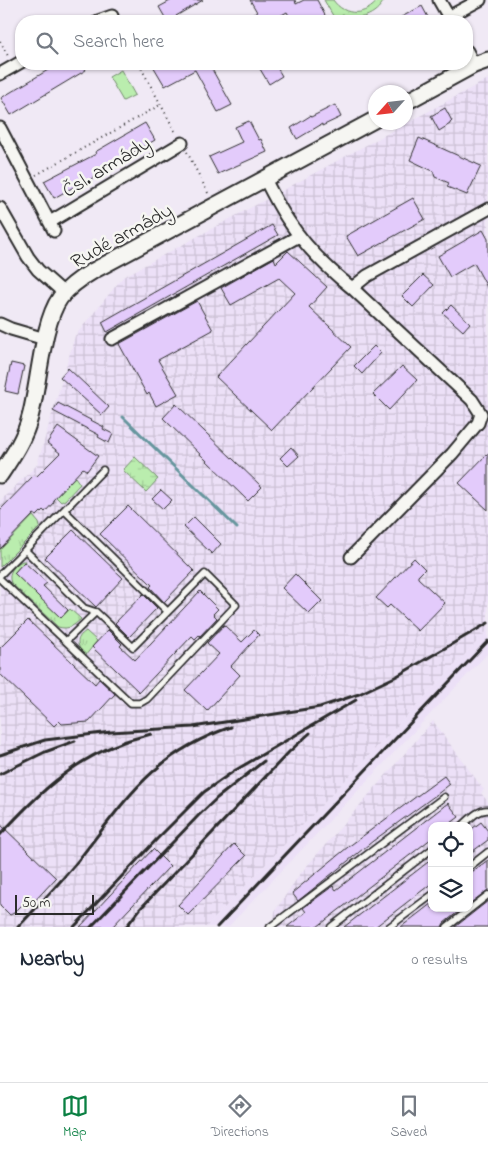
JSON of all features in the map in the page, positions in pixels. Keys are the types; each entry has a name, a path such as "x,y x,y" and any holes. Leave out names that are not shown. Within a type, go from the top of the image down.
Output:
{"main road":[{"path":"476,59 488,54"},
{"path":"413,98 458,70"},
{"name":"Rudé armády","path":"0,475 18,447 30,419 46,339 55,306 64,293 76,282 93,271 368,123"}],"street":[{"path":"439,0 447,15"},
{"path":"456,15 480,0"},
{"path":"0,74 15,66"},
{"name":"Čsl. armády","path":"0,128 52,227 182,143"},
{"path":"265,179 286,218 299,236 336,275 472,400 481,414 478,423 452,454 351,557"},
{"path":"0,208 28,257 38,270 64,293"},
{"path":"352,288 367,276 488,209"},
{"path":"112,339 299,236"},
{"path":"0,324 46,339"}],"lane":[{"path":"0,575 103,470"},
{"path":"64,510 167,611"},
{"path":"0,579 131,703 140,703 147,699 236,605 204,574 133,647 96,612 84,608 24,550"},
{"path":"66,641 96,612"},
{"path":"270,927 444,796"},
{"path":"467,822 479,812 488,810"},
{"path":"331,927 428,852"},
{"path":"473,864 488,852"},
{"path":"446,927 488,895"},
{"path":"389,927 428,898"}],"path":[{"path":"0,42 15,60"},
{"path":"28,180 161,105"}],"shaded area":[{"path":"488,79 488,630 206,927 0,927 0,501 37,465 75,336 123,277 394,130 413,130 413,120"},
{"path":"488,630 488,653 351,798 228,927 206,927"},
{"path":"433,721 484,790 481,793 488,802 488,927 274,927 275,911 300,874"}],"green space":[{"path":"324,0 333,0 338,6 349,12 362,12 378,0 384,0 381,6 368,15 333,15"},
{"path":"121,70 135,95 123,101 109,77"},
{"path":"135,457 158,479 146,492 123,470"},
{"path":"75,477 80,484 61,502 56,497"},
{"path":"33,516 40,527 0,567 0,550"},
{"path":"22,561 25,561 15,572 62,617 70,609 81,619 76,624 65,628 58,627 11,583 10,576 12,570"},
{"path":"86,631 97,641 85,656 80,649 78,640"}],"building":[{"path":"172,0 203,0 178,15 164,15 159,7"},
{"path":"250,0 295,0 296,4 304,0 317,0 325,15 289,15 287,12 282,15 252,15 257,12"},
{"path":"422,6 427,15 405,15"},
{"path":"48,70 86,70 11,115 1,98"},
{"path":"156,70 195,70 165,86"},
{"path":"195,70 212,70 232,105 218,112"},
{"path":"261,70 278,70 282,76 269,84"},
{"path":"335,105 341,117 322,126 322,124 297,139 291,128 310,116"},
{"path":"445,108 452,121 439,131 431,116"},
{"path":"249,121 267,152 218,174 209,157 242,142 235,127"},
{"path":"145,123 155,140 105,169 105,171 54,198 44,181 96,154 95,152"},
{"path":"419,138 481,166 467,195 447,187 449,183 435,177 433,171 410,160"},
{"path":"413,198 425,219 358,256 346,236"},
{"path":"272,225 278,235 107,332 102,322"},
{"path":"483,230 488,239 488,289 474,263 450,277 438,256"},
{"path":"288,251 327,287 309,307 351,347 272,430 216,377 295,293 279,278 231,305 221,288 274,258 276,263"},
{"path":"423,275 434,285 413,307 402,296"},
{"path":"197,301 213,330 158,360 178,394 156,406 149,393 147,395 119,344"},
{"path":"451,305 470,323 463,331 443,313"},
{"path":"374,346 381,353 362,374 354,366"},
{"path":"11,363 24,366 18,394 5,391"},
{"path":"402,366 417,380 389,410 373,394"},
{"path":"68,368 109,407 102,415 60,377"},
{"path":"58,403 104,427 103,429 113,434 109,443 98,437 99,435 53,411"},
{"path":"176,404 262,487 248,501 163,418"},
{"path":"58,427 98,456 87,471 83,468 53,500 54,502 45,512 43,510 37,516 34,514 0,549 0,510 34,475 36,477 60,453 47,443"},
{"path":"291,447 299,456 288,466 280,458"},
{"path":"488,453 488,510 459,483"},
{"path":"161,490 172,500 163,509 152,499"},
{"path":"128,506 194,571 164,602 150,587 152,585 100,534"},
{"path":"194,517 221,544 212,554 184,527"},
{"path":"73,530 123,578 96,607 45,558"},
{"path":"414,558 425,569 418,578 445,603 418,631 390,605 387,608 376,598"},
{"path":"24,562 47,583 43,586 68,610 61,618 14,573"},
{"path":"295,574 322,601 309,614 282,588"},
{"path":"200,591 218,609 213,614 217,618 200,636 195,639 192,636 139,692 92,647 108,630 122,644 120,646 135,660"},
{"path":"143,594 157,608 129,637 115,623"},
{"path":"28,620 95,684 99,679 115,694 89,722 62,724 59,721 54,726 0,674 0,648"},
{"path":"224,625 242,642 254,630 259,635 231,666 240,675 207,711 185,690 219,654 207,643"},
{"path":"444,776 450,784 373,841 298,901 292,893 348,847"},
{"path":"448,803 459,817 452,822 428,822 428,841 317,927 287,927 306,912 303,908 333,886 336,890"},
{"path":"481,822 488,831 488,840 473,851 473,828"},
{"path":"0,824 56,878 30,906 25,902 10,915 0,905"},
{"path":"234,844 246,856 188,915 178,905"},
{"path":"153,849 170,866 112,927 80,927"},
{"path":"488,860 488,890 473,901 473,871"},
{"path":"428,862 428,886 375,927 344,927"},
{"path":"488,901 488,927 455,927"},
{"path":"428,906 428,912 458,912 444,923 442,927 401,927"}],"waterway":[{"path":"123,417 237,528"}],"railway":[{"path":"0,755 45,740 111,732 193,727 320,707 359,694 397,676 488,623"},
{"path":"217,927 488,641"},
{"path":"74,927 204,792 234,771 356,700"},
{"path":"18,927 70,871 126,799 160,765 204,738 231,727"},
{"path":"126,927 140,909 289,752 310,733"},
{"path":"0,835 27,807 70,770 103,751 151,734"},
{"path":"0,774 45,752 75,741"},
{"path":"91,927 199,815 217,798 264,761"}]}
